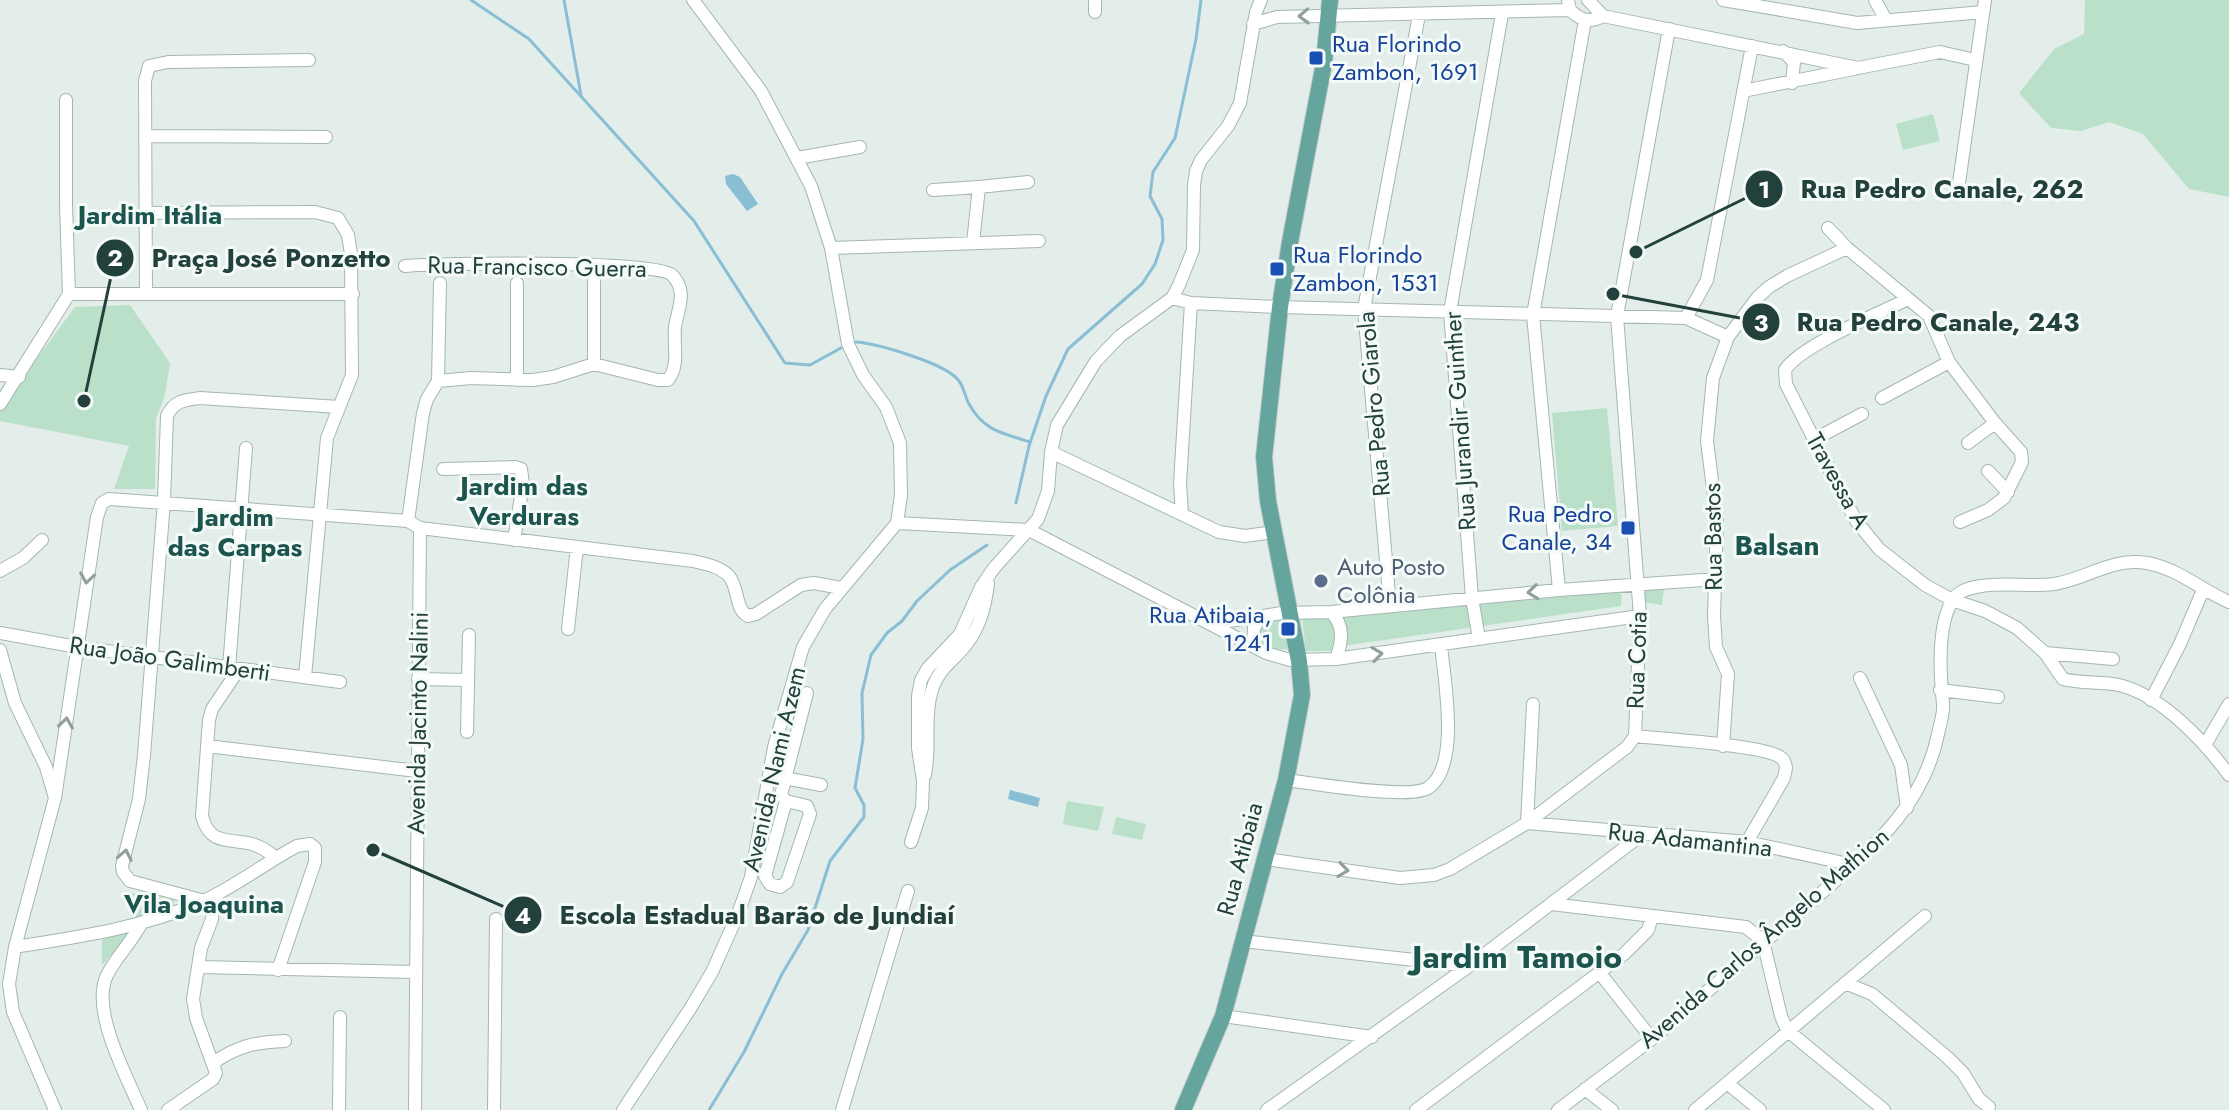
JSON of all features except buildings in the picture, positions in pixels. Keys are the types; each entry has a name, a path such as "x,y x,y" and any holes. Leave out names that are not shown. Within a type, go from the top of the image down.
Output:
{"main road":[{"name":"Rua Atibaia","path":"1183,1110 1223,1016 1286,780 1302,695 1299,661 1268,501 1264,457 1280,307 1330,8"}],"street":[{"path":"693,0 761,91 811,186 831,248 844,329 852,356 886,407 900,443 903,470 897,523 1029,530 1253,646 1279,658 1299,661 1336,659 1640,616"},
{"path":"911,842 919,825 923,781 927,772 927,725 932,688 952,652 975,632 989,579 1001,559 1029,530 1044,507 1057,425 1096,361 1120,336 1172,298 1193,250 1196,171 1240,103 1260,0 1277,17"},
{"path":"1588,0 1603,16"},
{"path":"1723,0 1754,3 1845,22 1886,20 1984,6 1959,183"},
{"path":"1875,0 1886,20"},
{"path":"1253,24 1330,8 1419,15 1502,14 1569,5 1585,20"},
{"name":"Rua Jurandir Guinther","path":"1479,639 1472,598 1450,312 1502,14"},
{"name":"Rua Pedro Giarola","path":"1390,606 1364,309 1419,15"},
{"path":"1585,20 1603,16 1858,68"},
{"path":"1559,590 1533,315 1585,20"},
{"name":"Rua Cotia","path":"1635,736 1640,616 1617,316 1669,29"},
{"path":"1686,318 1707,280 1752,46"},
{"path":"1783,51 1796,67 1792,83"},
{"path":"1743,91 1940,52 1975,60"},
{"path":"146,294 145,81 149,66 168,62 309,60"},
{"path":"0,404 69,294 66,100"},
{"path":"146,136 326,137"},
{"path":"797,158 860,147"},
{"path":"933,190 1028,182"},
{"path":"973,243 979,187"},
{"path":"145,213 315,212 338,218 348,235 353,294 352,375 327,438 305,677"},
{"path":"1828,228 1847,248 1929,316 1949,362 2021,452 2023,458 2008,492 1988,510 1960,522"},
{"path":"831,248 1039,241"},
{"name":"Rua Bastos","path":"1723,746 1728,674 1716,647 1717,520 1707,441 1713,378 1728,337 1757,298 1769,287 1847,248"},
{"name":"Rua Francisco Guerra","path":"405,266 578,265 658,268 671,273 680,287 682,303 676,325 676,360 671,377 658,380 594,364"},
{"path":"438,381 553,377 594,364 594,281"},
{"path":"408,521 423,413 438,381 440,283"},
{"path":"517,283 517,380"},
{"path":"69,294 353,294"},
{"path":"1172,298 1191,303 1280,307 1686,318 1728,337"},
{"name":"Travessa A","path":"1908,299 1823,342 1788,365 1784,373 1786,384 1847,504 1866,534 1909,575 1952,600 2017,628 2045,653 2063,679 2120,686 2151,700 2205,745 2229,775"},
{"path":"1182,514 1180,483 1191,303"},
{"path":"1882,398 1949,362"},
{"path":"0,375 19,377"},
{"path":"214,1070 193,1004 201,948 213,908 205,901 130,881 122,866 139,799 164,501 165,430 171,408 179,402 200,398 339,407"},
{"path":"1815,439 1862,414"},
{"path":"1968,443 1995,423"},
{"path":"246,448 234,669 212,709 202,816 210,834 223,841 263,847 276,858"},
{"path":"1051,452 1231,535 1274,532"},
{"path":"443,469 521,469 523,484 514,540"},
{"path":"1988,471 2008,492"},
{"path":"55,1110 13,1012 9,984 15,947 55,798 100,508 109,499 408,521 420,528 664,557 716,567 730,577 741,610 748,616 801,585 814,583 841,588"},
{"name":"Avenida Nami Azem","path":"623,1110 696,1000 738,914 751,877 768,775 803,647 814,625 841,588 897,523"},
{"name":"Avenida Jacinto Nalini","path":"415,1110 420,528"},
{"path":"0,571 23,558 42,540"},
{"path":"568,629 577,547"},
{"path":"1952,600 1969,588 2051,584 2101,567 2129,562 2165,568 2228,603"},
{"path":"1202,620 1229,621 1290,612 1331,612 1638,583 1717,579"},
{"path":"2151,700 2203,590"},
{"name":"Avenida Carlos Ângelo Mathion","path":"1558,1110 1652,1039 1853,865 1907,808 1921,784 1935,748 1944,706 1940,690 1941,636 1952,600"},
{"path":"1331,612 1338,619 1342,632 1336,659"},
{"path":"1253,646 1254,628 1260,618"},
{"name":"Rua João Galimberti","path":"0,633 77,647 340,682"},
{"path":"467,732 469,635"},
{"path":"1286,780 1403,793 1428,788 1439,777 1448,731 1441,645"},
{"path":"0,650 15,703 46,767 55,798"},
{"path":"2045,653 2113,659"},
{"path":"1860,678 1901,765 1907,808"},
{"path":"418,679 468,680"},
{"path":"1940,690 1998,697"},
{"path":"786,801 765,876 770,884 780,887 787,882 810,809 786,801 781,795 807,693"},
{"path":"1527,823 1533,704"},
{"path":"2205,745 2229,704"},
{"path":"1266,859 1400,878 1420,878 1450,869 1546,810 1627,747 1635,736 1767,752 1780,757 1785,764 1784,778 1747,842"},
{"path":"207,746 417,771"},
{"path":"768,775 821,785"},
{"path":"1546,810 1563,826"},
{"name":"Rua Adamantina","path":"1527,823 1747,842 1853,865"},
{"path":"1267,1110 1469,966 1644,833"},
{"path":"15,947 141,924 205,901 304,844 314,846 315,862 278,970"},
{"path":"842,1110 908,891"},
{"path":"1551,904 1746,927 1763,941 1787,1030 1884,1110"},
{"path":"1695,1110 1925,916"},
{"path":"1416,1110 1638,942 1648,930 1652,917"},
{"path":"494,1110 496,919"},
{"path":"141,924 132,943 111,967 102,988 109,1032 141,1110"},
{"path":"1243,941 1469,966"},
{"path":"198,967 415,972"},
{"path":"1599,972 1652,1039"},
{"path":"1845,983 1872,994 1947,1057 1963,1073 1979,1099 1989,1107"},
{"path":"1223,1016 1372,1037"},
{"path":"339,1110 340,1017"},
{"path":"168,1110 214,1070 229,1052 251,1043 285,1041"},
{"path":"1727,1083 1760,1110"},
{"path":"1585,1089 1612,1110"}],"green space":[{"path":"2085,0 2229,0 2229,197 2189,189 2143,134 2109,122 2081,131 2051,128 2019,93 2054,49 2084,34"},
{"path":"1933,114 1940,141 1903,150 1896,124"},
{"path":"130,305 170,363 165,395 156,419 155,489 114,489 129,446 0,421 0,408 75,307"},
{"path":"1607,408 1618,526 1562,531 1552,413"},
{"path":"1648,588 1664,589 1662,605 1642,602 1643,592"},
{"path":"1619,592 1622,595 1621,606 1343,646 1344,621 1341,613"},
{"path":"1284,617 1290,649 1262,647 1259,638 1262,620"},
{"path":"1331,617 1336,624 1335,647 1332,651 1306,651 1302,618"},
{"path":"1067,801 1104,807 1098,831 1063,824"},
{"path":"1116,817 1146,824 1142,840 1112,834"},
{"path":"131,893 175,899 173,908 136,918"},
{"path":"120,933 126,934 125,939 102,965 102,940"}],"water":[{"path":"733,174 740,177 758,204 747,211 726,184 725,176"},
{"path":"1010,790 1040,798 1038,807 1008,799"}],"waterway":[{"path":"471,0 529,39 694,221 785,363 810,365 841,348"},
{"path":"564,0 581,95"},
{"path":"1016,503 1029,446 1046,396 1068,349 1142,284 1155,264 1163,240 1162,219 1150,196 1153,172 1175,138 1201,0"},
{"path":"856,342 895,350 952,374 981,420 995,430 1030,442"},
{"path":"709,1110 744,1052 782,974 808,930 830,861 864,817 864,805 855,788 863,739 862,693 871,655 917,601 950,570 987,545"}],"place":[{"name":"Rua Florindo Zambon, 1691","path":"1316,58"},
{"name":"Rua Pedro Canale, 262","path":"1636,252"},
{"name":"Rua Florindo Zambon, 1531","path":"1277,269"},
{"name":"Rua Pedro Canale, 243","path":"1613,294"},
{"name":"Praça José Ponzetto","path":"84,401"},
{"name":"Rua Pedro Canale, 34","path":"1628,528"},
{"name":"Auto Posto Colônia","path":"1321,581"},
{"name":"Rua Atibaia, 1241","path":"1288,629"},
{"name":"Escola Estadual Barão de Jundiaí","path":"373,850"}],"district":[{"name":"Jardim Itália","path":"150,215"},
{"name":"Jardim das Verduras","path":"524,501"},
{"name":"Jardim das Carpas","path":"235,532"},
{"name":"Balsan","path":"1777,545"},
{"name":"Vila Joaquina","path":"204,904"},
{"name":"Jardim Tamoio","path":"1517,957"}]}
